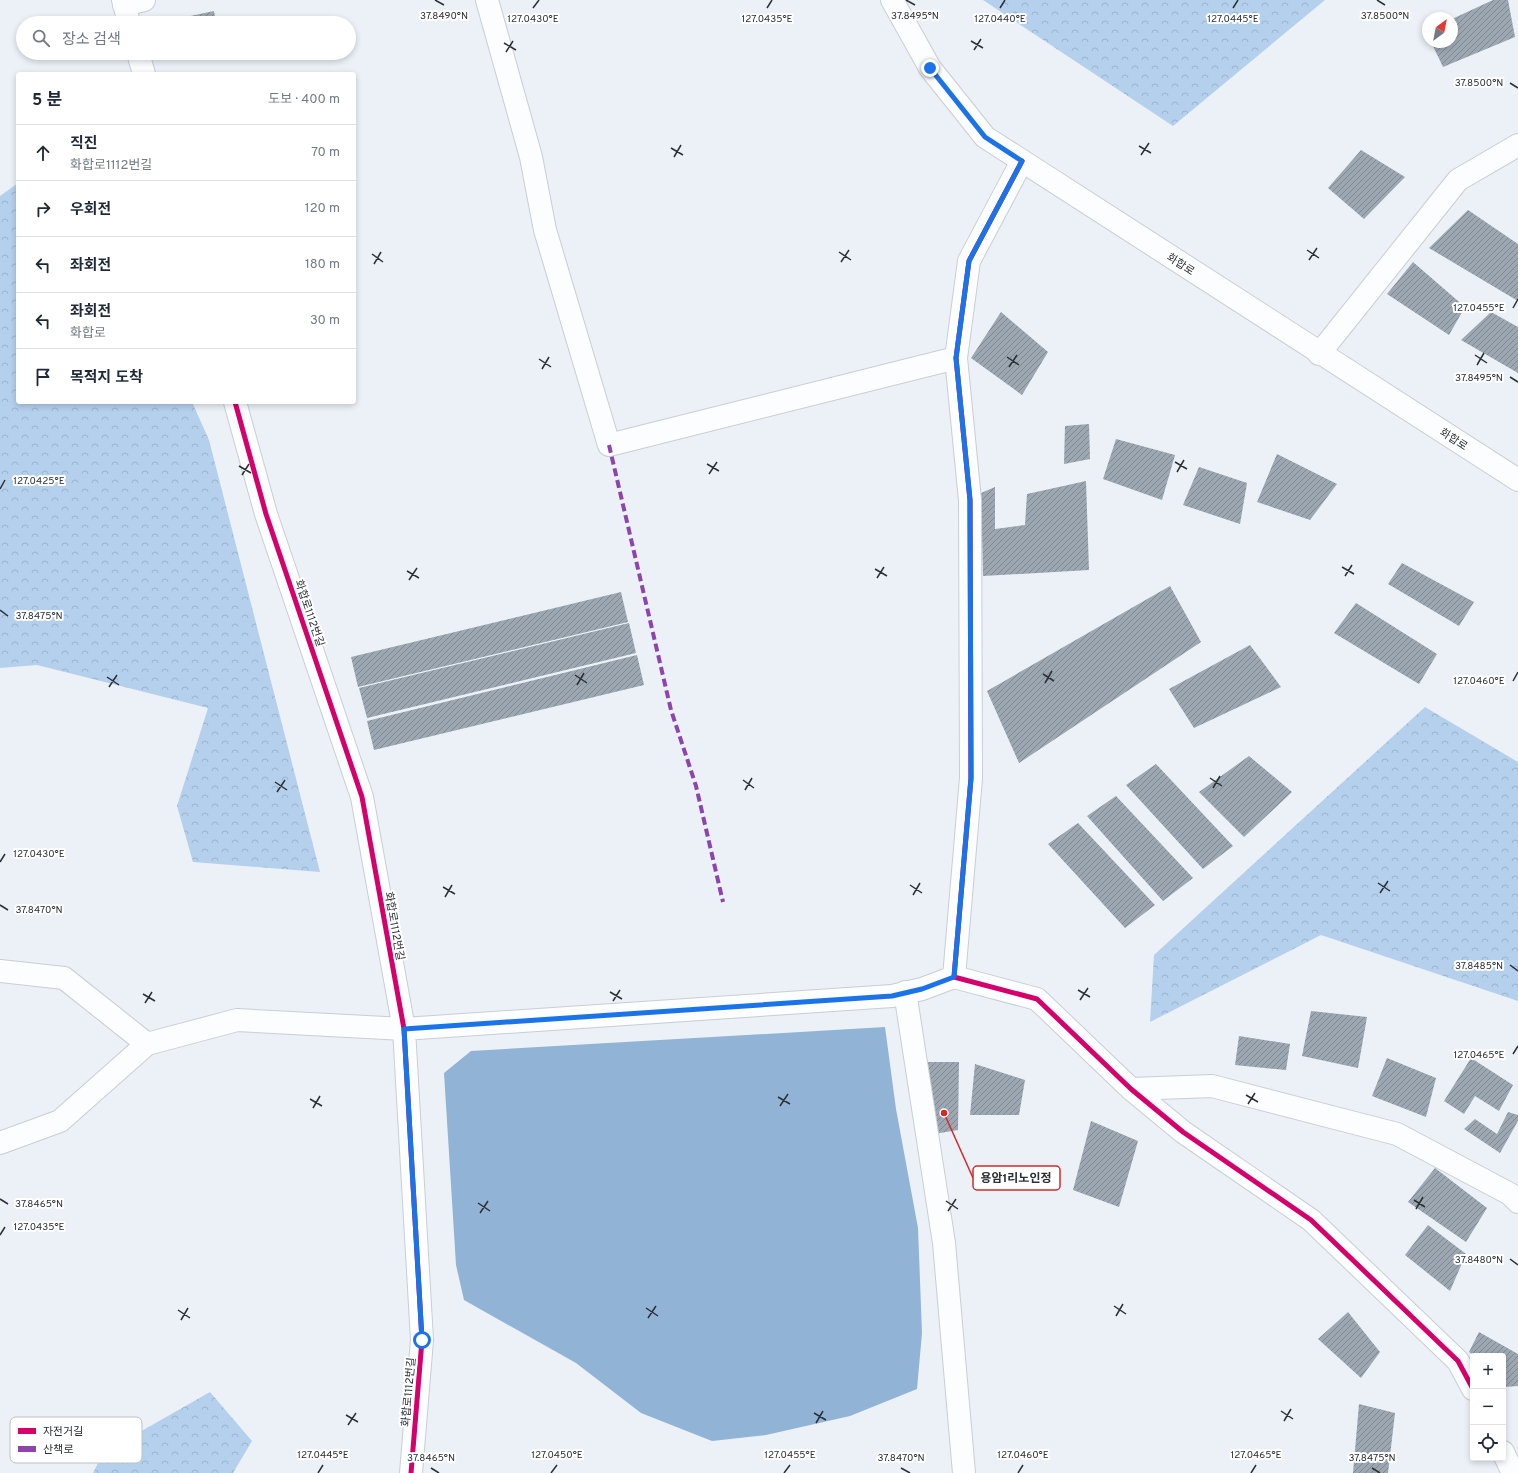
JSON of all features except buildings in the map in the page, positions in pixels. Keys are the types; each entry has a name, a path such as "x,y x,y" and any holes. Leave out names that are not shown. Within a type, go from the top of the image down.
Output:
{"street":[{"path":"486,0 532,157 545,230 609,445 956,358"},
{"name":"화합로","path":"892,0 930,68 985,137 1319,354 1518,480"},
{"path":"140,60 143,72"},
{"path":"1319,354 1458,180 1518,145"},
{"path":"954,977 971,778 970,500 956,358 969,261 1022,161"},
{"name":"화합로1112번길","path":"236,404 266,514 362,796 404,1029 422,1340 411,1473"},
{"path":"0,971 64,978 147,1044"},
{"path":"0,1143 60,1121 147,1044 237,1020 404,1029 892,996 922,989 954,977 1037,999 1131,1089 1183,1132 1311,1220 1458,1361 1470,1383"},
{"path":"905,992 944,1243 964,1473"},
{"path":"1131,1089 1212,1086 1397,1134 1510,1194 1518,1202"},
{"path":"1506,1458 1513,1473"}],"green space":[{"path":"983,0 1325,0 1173,126"},
{"path":"16,184 16,404 193,404 209,440 320,872 193,862 177,806 208,708 37,665 0,668 0,196"},
{"path":"1425,707 1518,762 1518,1001 1321,935 1150,1022 1154,955"},
{"path":"210,1392 252,1441 233,1473 93,1473 98,1463 142,1463 142,1431"}],"shaded area":[{"path":"885,1027 896,1109 918,1228 922,1333 917,1389 850,1416 766,1435 712,1441 641,1413 576,1363 464,1300 456,1265 444,1073 471,1051"}],"marked path":[{"path":"609,445 671,710 696,786 723,902"}],"cycle path":[{"path":"1022,161 969,261 956,358 970,500 971,778 954,977 1037,999 1131,1089 1183,1132 1311,1220 1458,1361 1470,1383"},
{"path":"236,404 266,514 362,797 404,1029 422,1340 411,1473"}],"place":[{"name":"용암1리노인정","path":"944,1113"}],"route":[{"path":"422,1340 404,1029 892,996 922,989 954,977 971,778 970,500 956,358 969,261 1022,161 985,137 930,68"}]}
